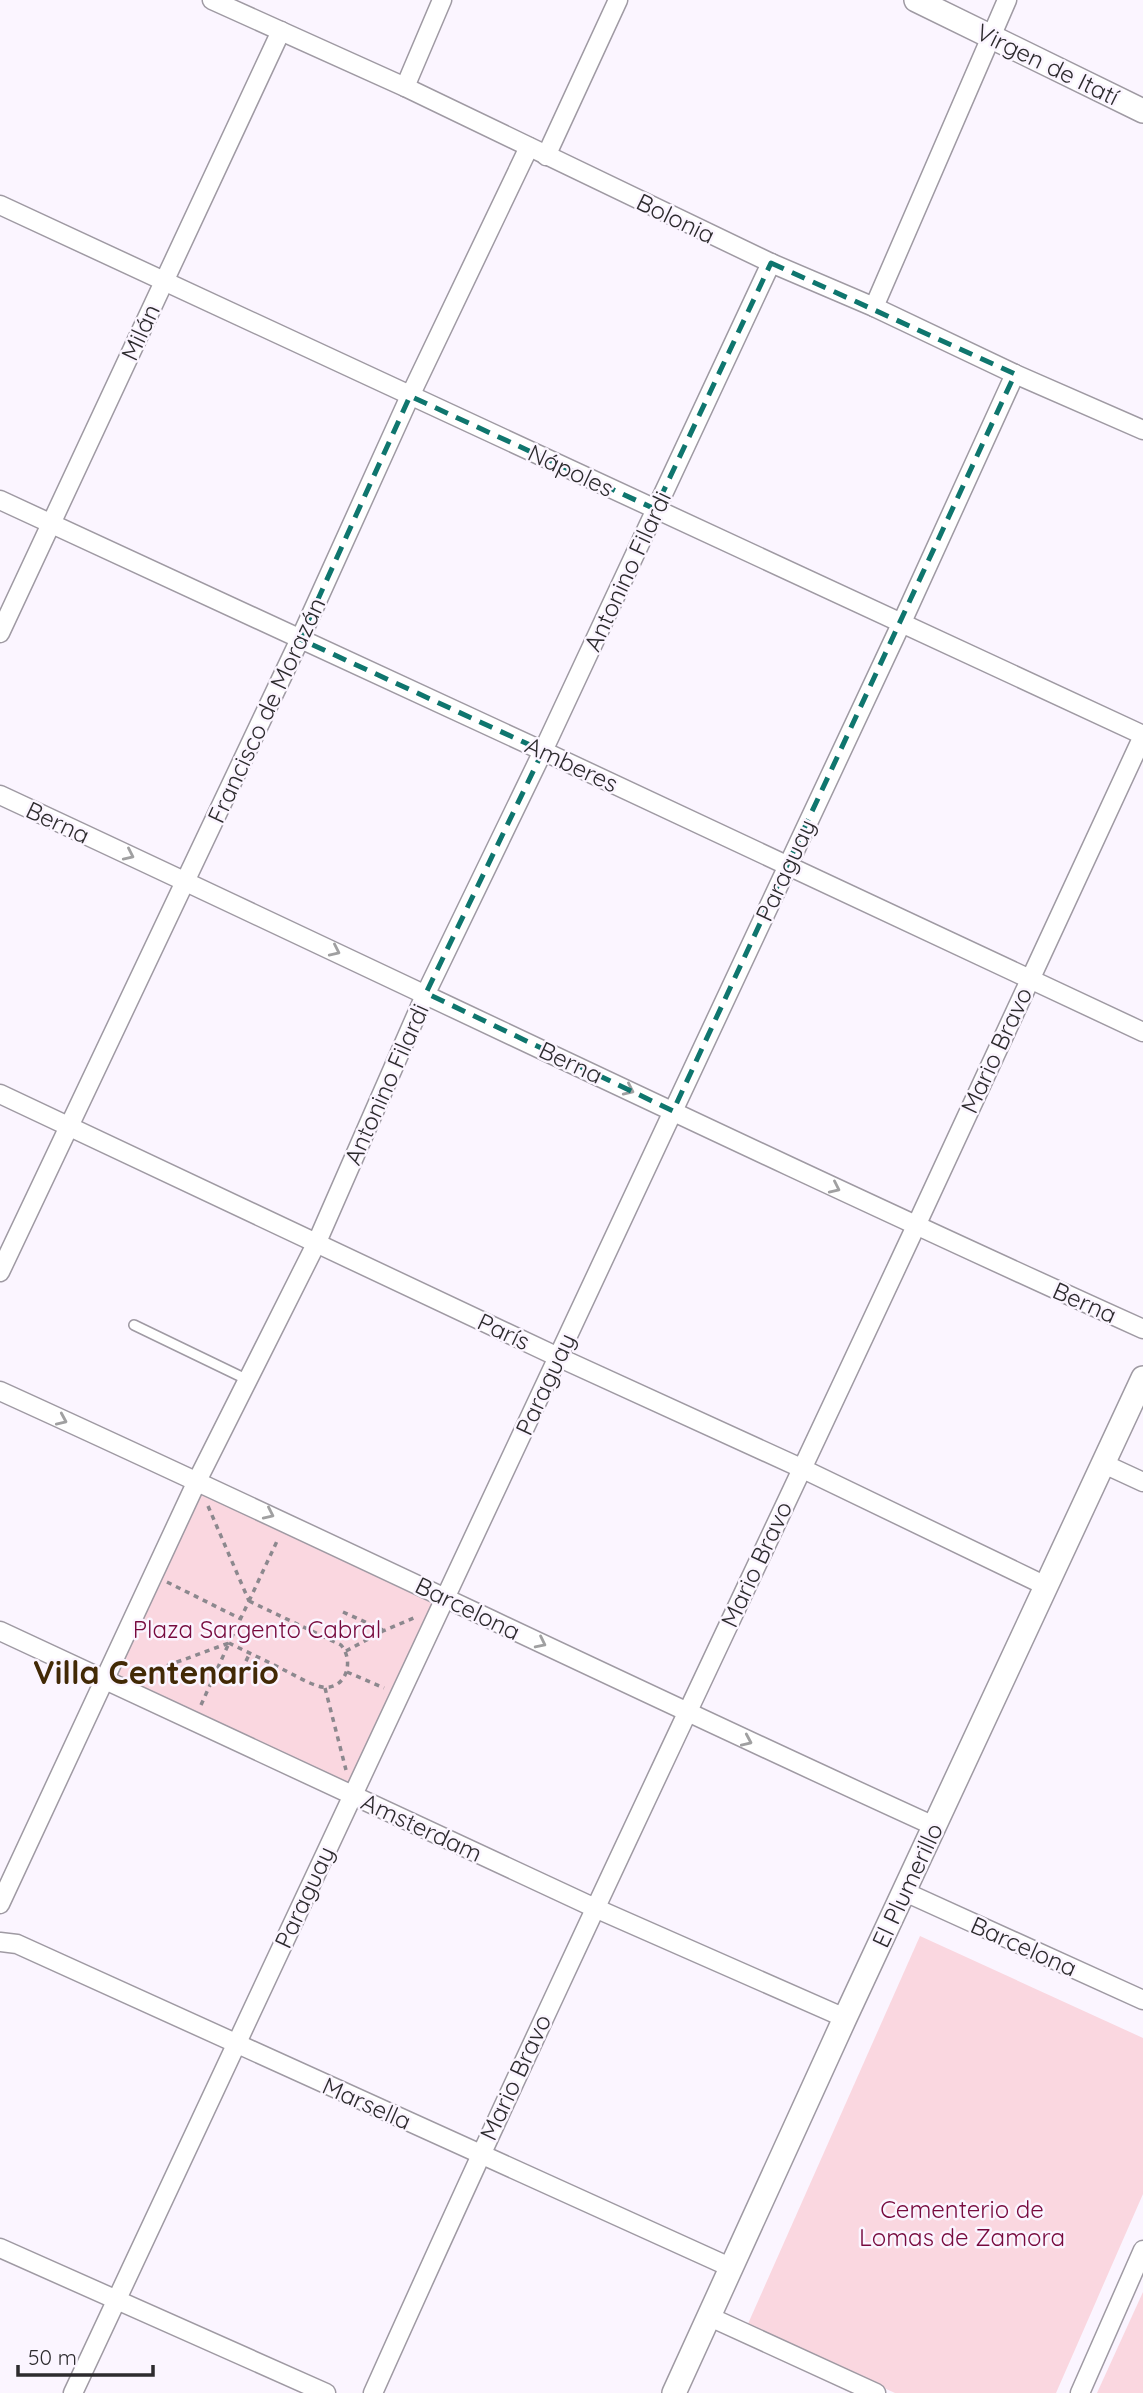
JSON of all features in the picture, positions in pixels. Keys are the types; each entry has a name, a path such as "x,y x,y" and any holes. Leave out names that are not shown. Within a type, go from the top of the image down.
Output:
{"street":[{"name":"Bolonia","path":"212,0 405,87 771,263 1143,430"},
{"path":"405,87 442,0"},
{"path":"546,156 618,0"},
{"name":"Virgen de Itatí","path":"916,0 1143,111"},
{"path":"874,307 1007,0"},
{"name":"Milán","path":"0,633 281,31"},
{"name":"Francisco de Morazán","path":"0,1272 529,148"},
{"name":"Nápoles","path":"0,205 1143,736"},
{"name":"Antonino Filardi","path":"0,1904 111,1682 153,1575 317,1242 426,993 544,751 771,263"},
{"name":"Paraguay","path":"73,2393 902,622 1015,374"},
{"name":"Amberes","path":"0,500 1143,1032"},
{"name":"Mario Bravo","path":"373,2393 480,2153 1143,736"},
{"name":"Berna","path":"0,795 426,993 916,1226 1143,1329"},
{"name":"París","path":"0,1094 558,1357 801,1468 1046,1586"},
{"name":"El Plumerillo","path":"674,2393 1143,1378"},
{"name":"Barcelona","path":"0,1391 286,1522 444,1602 934,1826"},
{"path":"1104,1464 1143,1482"},
{"name":"Amsterdam","path":"0,1631 594,1908 845,2018"},
{"name":"Barcelona","path":"905,1892 1143,2000"},
{"name":"Marsella","path":"0,1942 17,1944 732,2268"},
{"path":"0,2248 326,2393"},
{"path":"1080,2393 1143,2250"},
{"path":"710,2317 876,2393"}],"lane":[{"path":"134,1325 248,1380"}],"path":[{"path":"111,1682 229,1643 325,1688 341,1682 347,1672 349,1659 346,1651 335,1641 249,1601 197,1481"},
{"path":"194,1720 286,1522"},
{"path":"153,1575 241,1619"},
{"path":"346,1651 444,1602"},
{"path":"343,1612 383,1631"},
{"path":"237,1679 250,1653"},
{"path":"347,1672 398,1695"},
{"path":"325,1688 352,1794"}],"highlighted area":[{"path":"771,263 1015,374 673,1111 426,993 543,751 300,639 410,396 655,509"}],"green space":[{"name":"Plaza Sargento Cabral","path":"197,1481 446,1597 352,1794 105,1679"},
{"name":"Cementerio de Lomas de Zamora","path":"920,1936 1143,2038 1143,2194 1056,2393 895,2393 747,2326"},
{"path":"1143,2292 1143,2393 1097,2393"}],"district":[{"name":"Villa Centenario","path":"156,1672"}]}
